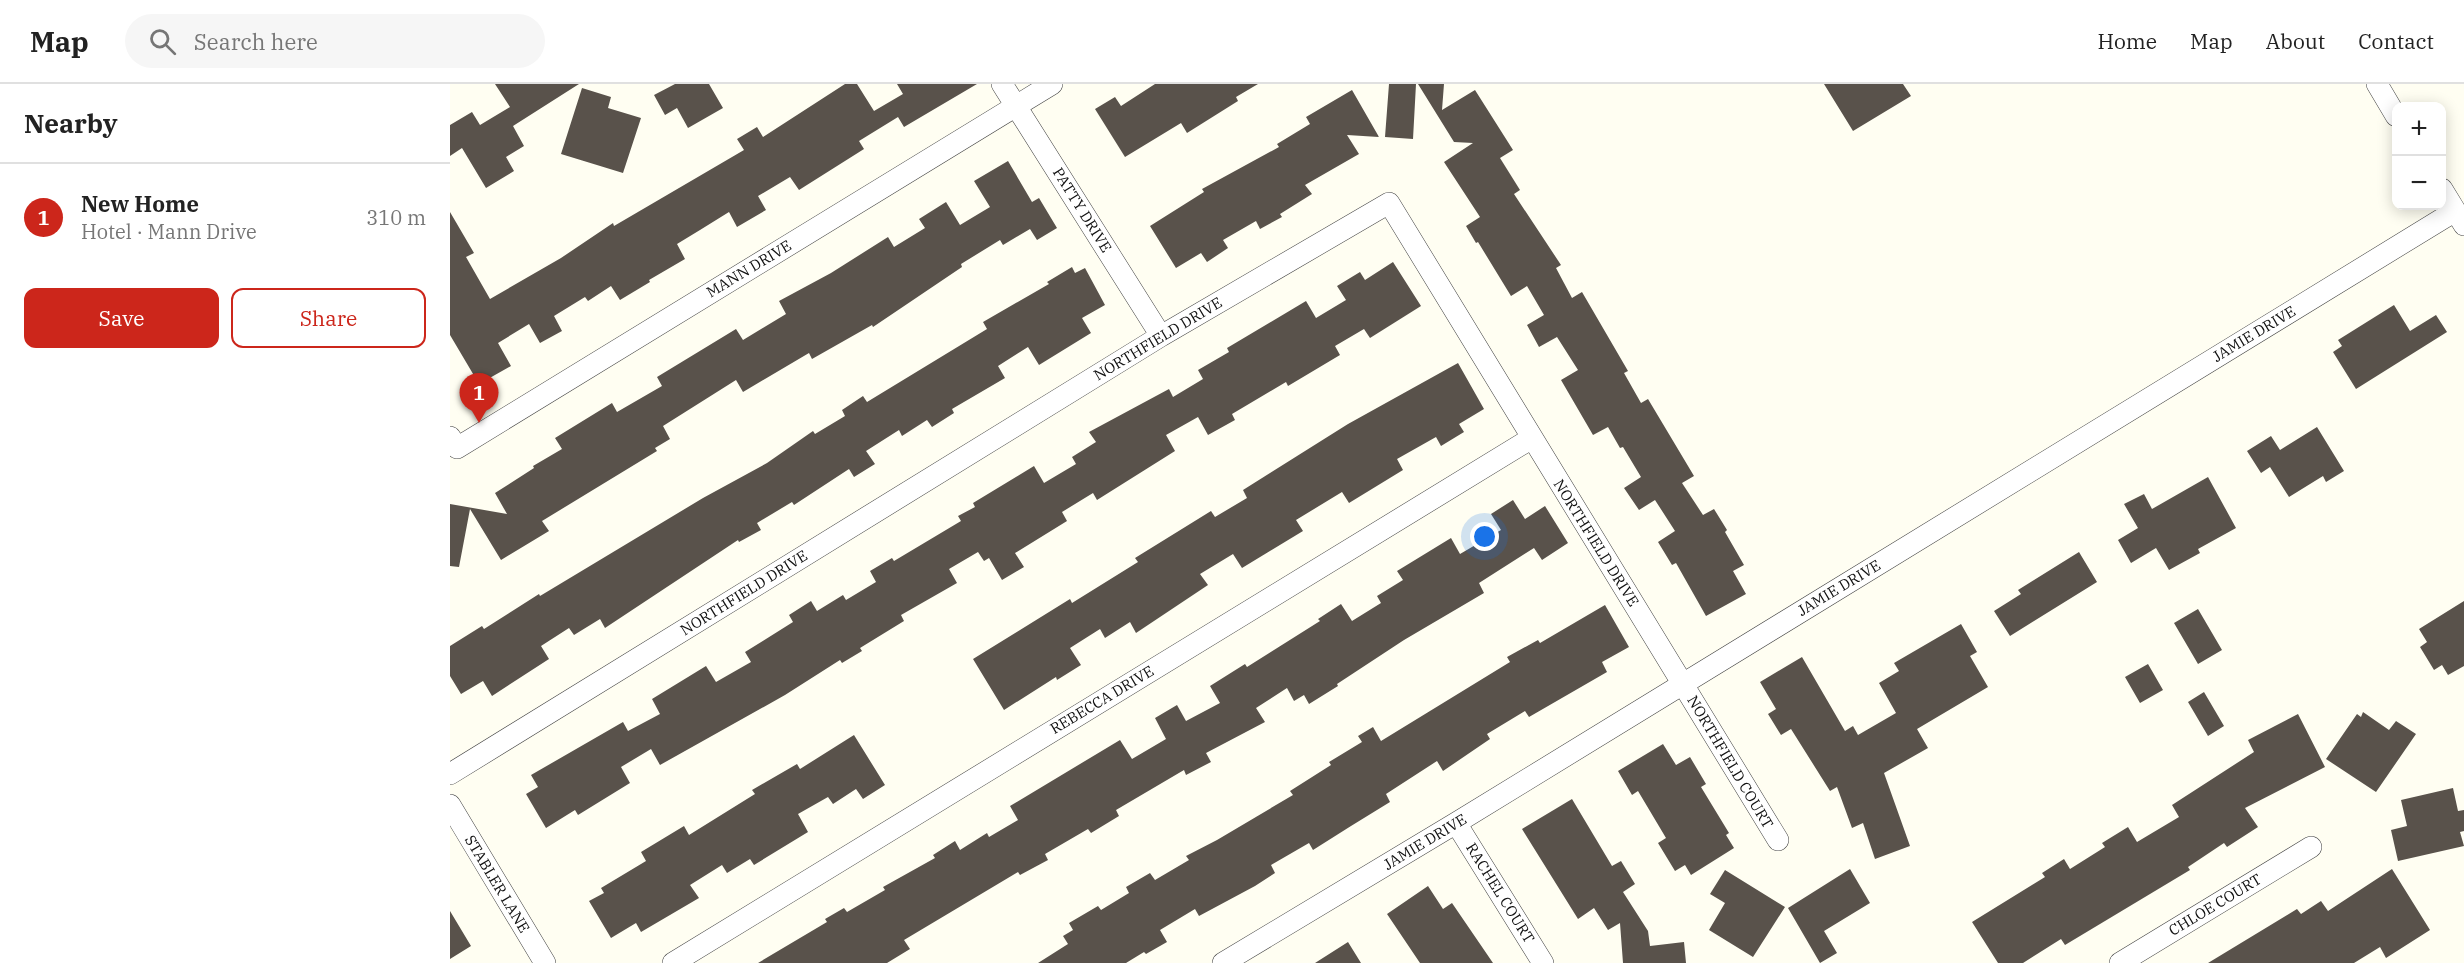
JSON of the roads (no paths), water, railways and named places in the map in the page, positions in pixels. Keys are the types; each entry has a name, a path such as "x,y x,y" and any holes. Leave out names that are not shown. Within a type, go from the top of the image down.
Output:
{"street":[{"name":"PATTY DRIVE","path":"1002,84 1161,336"},
{"name":"MANN DRIVE","path":"450,437 457,448 1053,84"},
{"path":"2377,84 2392,108"},
{"path":"2446,196 2459,218"},
{"name":"NORTHFIELD DRIVE","path":"450,774 1161,336 1389,203 1683,684"},
{"name":"JAMIE DRIVE","path":"1222,963 2459,218"},
{"name":"REBECCA DRIVE","path":"673,963 1532,438"},
{"name":"NORTHFIELD COURT","path":"1683,684 1778,840"},
{"name":"STABLER LANE","path":"450,805 545,963"},
{"name":"RACHEL COURT","path":"1456,823 1543,963"},
{"name":"CHLOE COURT","path":"2120,963 2311,847"}],"place":[{"name":"New Home","path":"479,423"}]}
